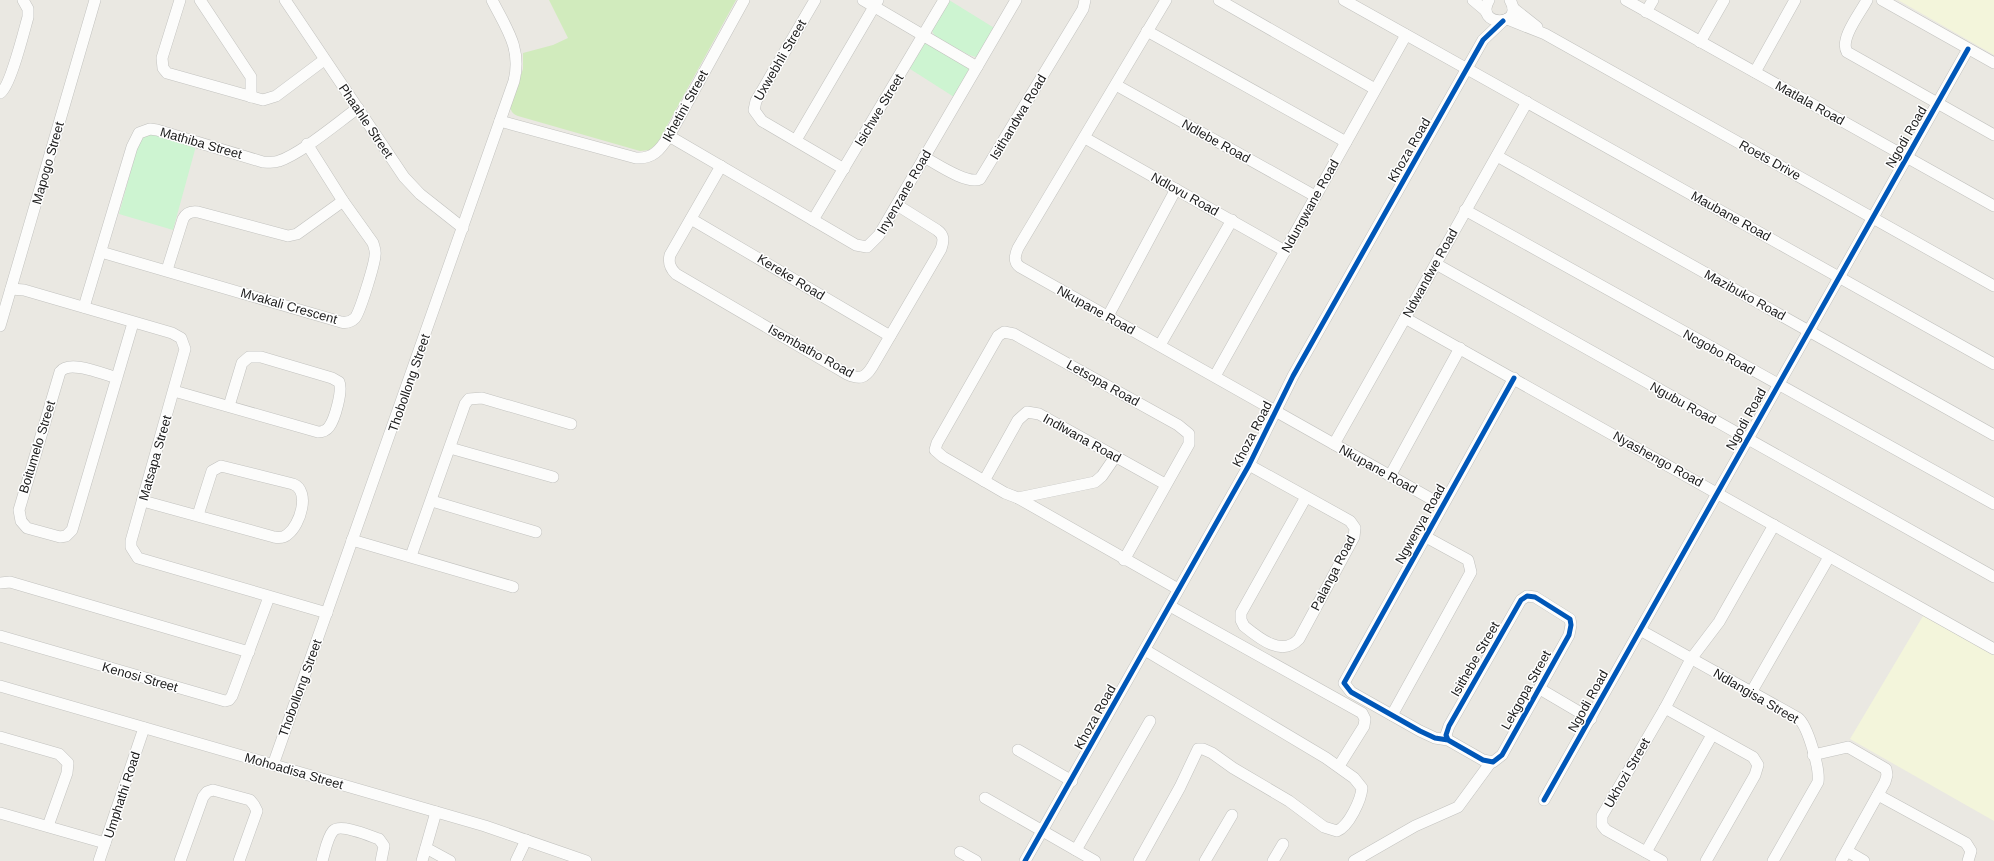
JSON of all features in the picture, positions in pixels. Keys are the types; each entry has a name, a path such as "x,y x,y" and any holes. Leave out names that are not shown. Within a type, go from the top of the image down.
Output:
{"street":[{"path":"0,93 4,90 9,80 28,17 28,9 24,0"},
{"name":"Mapogo Street","path":"0,326 95,0"},
{"path":"180,0 163,53 162,63 164,71 174,76 263,100 271,98 324,60"},
{"path":"200,0 251,77 253,83 251,97"},
{"name":"Phaahle Street","path":"284,0 410,184 463,228"},
{"name":"Thobollong Street","path":"273,766 514,81 518,62 513,43 492,0"},
{"name":"Ikhetini Street","path":"500,121 636,158 650,157 657,153 669,136 744,0"},
{"name":"Uxwebhli Street","path":"815,0 754,107 755,114 762,121 844,169"},
{"path":"863,0 876,3 923,35 977,67"},
{"name":"Isichwe Street","path":"814,220 944,0"},
{"name":"Inyenzane Road","path":"669,136 856,245 867,247 875,241 897,206 1016,0"},
{"name":"Isithandwa Road","path":"924,157 968,180 976,181 980,179 1083,9 1085,0"},
{"name":"Nkupane Road","path":"1166,0 1018,248 1015,258 1016,263 1020,267 1442,505"},
{"path":"1219,0 1375,89"},
{"name":"Maubane Road","path":"1344,0 1994,364"},
{"path":"1473,0 1487,8"},
{"name":"Matlala Road","path":"1626,0 1994,206"},
{"path":"1646,12 1653,0"},
{"path":"1700,42 1724,0"},
{"path":"1755,72 1795,0"},
{"path":"1867,0 1846,36 1844,45 1847,52 1994,134"},
{"path":"1882,0 1994,64"},
{"path":"796,140 876,3"},
{"name":"Roets Drive","path":"1513,3 1546,34"},
{"name":"Khoza Road","path":"1025,861 1072,781 1170,606 1178,589 1249,465 1293,376 1467,68 1483,40 1511,16 1513,3"},
{"name":"Roets Drive","path":"1487,8 1491,19 1505,20 1546,34 1994,286"},
{"name":"Khoza Road","path":"1483,40 1487,8"},
{"path":"1147,31 1346,142"},
{"name":"Ndungwane Road","path":"1215,376 1406,35"},
{"name":"Ngodi Road","path":"1544,800 1968,49"},
{"name":"Ndlebe Road","path":"1116,85 1315,196"},
{"name":"Ndwandwe Road","path":"1334,444 1526,102"},
{"name":"Mathiba Street","path":"84,307 134,142 139,133 157,130 271,162 284,159 358,108"},
{"name":"Ndlovu Road","path":"1085,138 1285,251"},
{"name":"Mvakali Crescent","path":"101,252 341,322 348,322 356,317 375,255 372,243 307,144"},
{"name":"Mazibuko Road","path":"1497,156 1994,435"},
{"name":"Isembatho Road","path":"721,166 673,248 669,260 672,269 683,278 853,377 862,378 866,376 872,367 941,248 944,240 941,233 937,230 897,206"},
{"path":"1108,316 1176,189"},
{"path":"167,270 183,219 185,215 190,212 206,214 288,236 297,234 343,201"},
{"name":"Ncgobo Road","path":"1465,210 1994,504"},
{"name":"Kereke Road","path":"691,219 890,336"},
{"path":"1160,345 1232,220"},
{"name":"Ngubu Road","path":"1436,264 1994,577"},
{"name":"Matsapa Street","path":"11,289 21,290 84,307 133,323 172,333 183,342 185,349 174,391 143,501 130,541 131,547 138,558 327,613"},
{"name":"Nyashengo Road","path":"1405,318 1994,649"},
{"path":"117,378 133,323"},
{"name":"Letsopa Road","path":"984,481 937,453 935,450 937,443 998,336 1004,332 1012,333 1187,431 1190,438 1188,444 1124,560"},
{"path":"1390,476 1460,348"},
{"path":"174,391 315,432 325,430 330,424 341,389 339,382 329,377 261,357 249,357 244,360 229,406"},
{"name":"Boitumelo Street","path":"73,366 117,378 73,527 69,534 60,537 27,528 23,525 19,516 24,493 62,369 73,366"},
{"name":"Ngwenya Road","path":"1392,715 1347,690 1344,681 1514,378"},
{"path":"411,556 432,501 465,404 469,399 482,398 571,424"},
{"name":"Indlwana Road","path":"984,481 1016,423 1027,412 1039,414 1165,484"},
{"path":"450,448 553,477"},
{"path":"1018,498 1095,482 1102,476 1115,457"},
{"name":"Palanga Road","path":"1249,465 1350,521 1355,528 1354,538 1299,639 1288,647 1284,648 1274,645 1244,626 1241,620 1241,613 1306,497"},
{"path":"143,501 274,537 285,536 294,529 304,499 303,493 298,486 227,466 216,466 212,471 198,515"},
{"path":"984,481 1018,498 1124,560 1178,589"},
{"path":"432,501 536,532"},
{"name":"Ukhozi Street","path":"1662,861 1606,830 1602,825 1602,819 1691,659 1719,622 1774,525"},
{"path":"1426,537 1468,560 1471,572 1392,715 1425,734 1448,740 1483,760 1491,762"},
{"path":"352,540 513,587"},
{"path":"1752,691 1829,556"},
{"path":"0,583 10,582 249,652"},
{"name":"Lekgopa Street","path":"1354,861 1415,826 1458,807 1491,762 1502,755 1540,689 1569,634 1571,623 1568,617 1532,596"},
{"name":"Isithebe Street","path":"1448,740 1446,735 1449,726 1519,602 1525,597 1532,596"},
{"name":"Kenosi Street","path":"0,636 220,700 229,700 232,696 269,597"},
{"path":"1170,606 1362,713 1365,719 1364,726 1339,766"},
{"name":"Ndlangisa Street","path":"1640,630 1752,691 1801,720 1805,726 1819,774 1817,784 1774,861"},
{"path":"1139,861 1180,787 1197,751 1203,749 1289,801 1324,827 1338,831 1344,826 1360,801 1362,788 1354,778 1339,766 1228,698 1145,650"},
{"name":"Mohoadisa Street","path":"0,686 436,812 526,840 586,861"},
{"path":"1540,689 1591,719"},
{"path":"1665,708 1753,757 1758,765 1755,775 1706,861"},
{"path":"1076,850 1150,721"},
{"name":"Umphathi Road","path":"99,861 144,728"},
{"path":"1646,852 1712,735"},
{"path":"0,737 59,754 68,763 67,773 48,826"},
{"path":"1813,755 1848,747 1884,766 1887,772 1886,778 1878,794 1841,861"},
{"path":"1018,750 1072,781"},
{"path":"180,861 203,797 207,792 213,790 250,800 256,808 239,861"},
{"path":"1878,794 1966,843 1971,851 1968,861"},
{"path":"985,798 1095,861"},
{"path":"422,861 436,812"},
{"path":"0,813 105,843"},
{"path":"1205,861 1232,815"},
{"path":"322,861 332,833 336,829 343,828 379,839 384,846 381,861"},
{"path":"516,861 526,840"},
{"path":"1273,861 1284,844"},
{"path":"426,848 450,861"},
{"path":"1847,851 1864,861"},
{"path":"960,852 976,861"}],"shaded area":[{"path":"1898,0 1994,0 1994,55"},
{"path":"1923,616 1994,655 1994,821 1850,739"}],"green space":[{"path":"549,0 736,0 657,144 649,150 640,151 518,116 512,111 510,106 523,69 523,53 553,45 568,38"},
{"path":"949,0 996,29 976,57 969,55 935,36 932,31"},
{"path":"925,38 970,67 954,97 907,67"},
{"path":"152,133 196,146 173,230 119,214 139,141 143,136"}],"cycle path":[{"path":"1025,861 1249,465 1293,376 1483,40 1503,21"},
{"path":"1544,800 1968,49"},
{"path":"1448,740 1446,735 1449,726 1521,600 1527,596 1535,597 1570,619 1571,625 1569,635 1502,755 1493,762 1483,760 1448,740 1435,738 1420,731 1351,692 1344,683 1514,378"}]}
